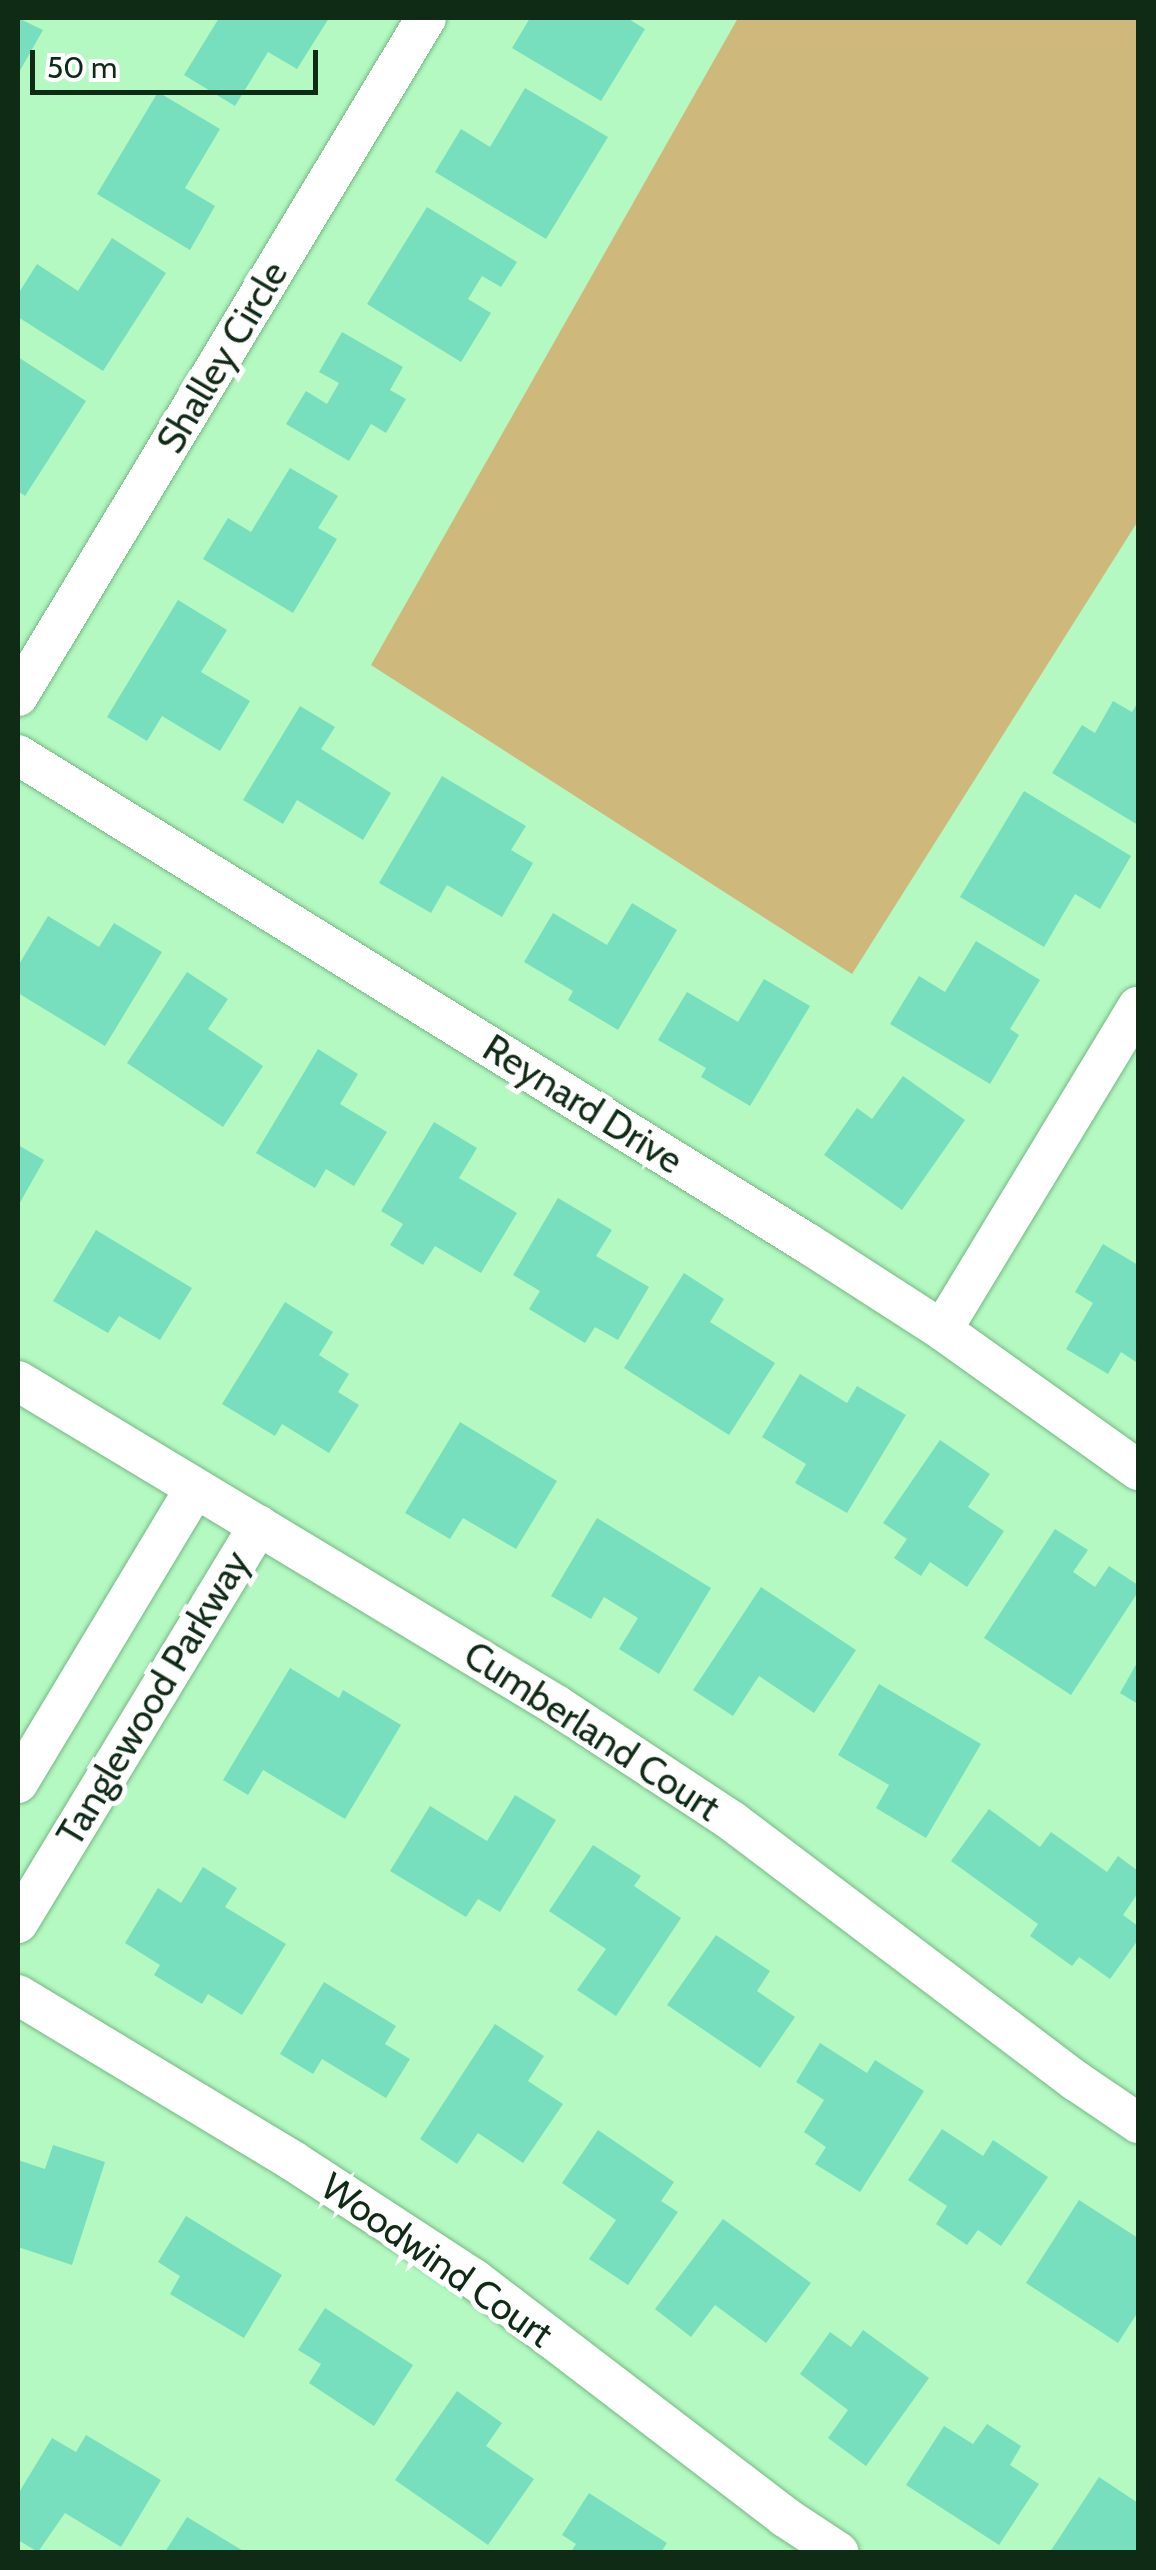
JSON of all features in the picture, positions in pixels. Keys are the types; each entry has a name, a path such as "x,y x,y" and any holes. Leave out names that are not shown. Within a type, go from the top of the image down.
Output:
{"street":[{"name":"Shalley Circle","path":"18,696 426,18"},
{"name":"Reynard Drive","path":"18,755 942,1330 1138,1470"},
{"path":"942,1330 1138,1007"},
{"name":"Cumberland Court","path":"18,1381 556,1705 732,1820 1076,2081 1138,2122"},
{"name":"Tanglewood Parkway","path":"18,1783 195,1488"},
{"name":"Tanglewood Parkway","path":"18,1923 259,1525"},
{"name":"Woodwind Court","path":"18,1995 293,2161 474,2280 838,2552"}],"shaded area":[{"path":"738,18 1138,18 1138,521 852,974 371,665"}],"building":[{"path":"18,18 43,30 18,74"},
{"path":"219,18 329,18 297,69 268,52 235,106 184,75"},
{"path":"530,18 627,18 645,29 601,101 512,48"},
{"path":"525,88 608,137 546,239 435,172 461,129 490,147"},
{"path":"158,92 220,129 185,188 215,206 190,250 97,194"},
{"path":"427,207 517,262 501,287 482,276 468,299 491,313 461,362 367,304"},
{"path":"112,238 166,273 103,371 18,317 18,294 37,264 78,291"},
{"path":"342,332 403,367 390,390 406,399 386,433 371,424 349,461 286,424 306,391 327,404 339,383 319,372"},
{"path":"18,357 86,401 25,496 18,491"},
{"path":"290,468 338,496 318,528 337,539 293,613 203,559 228,518 251,532"},
{"path":"178,600 227,630 201,672 250,701 220,751 162,716 147,741 107,717"},
{"path":"1113,701 1132,712 1138,702 1138,825 1052,773 1082,725 1095,733"},
{"path":"300,706 335,727 321,749 391,793 363,840 297,800 283,824 243,800"},
{"path":"442,776 526,826 511,850 533,863 502,917 447,885 431,913 379,883"},
{"path":"1024,791 1131,856 1100,909 1075,894 1044,947 960,897"},
{"path":"632,903 677,930 618,1030 568,1000 573,991 524,962 553,913 607,945"},
{"path":"48,916 99,947 114,923 162,952 105,1046 18,993 18,966"},
{"path":"976,941 1040,980 1010,1029 1019,1035 990,1084 890,1024 919,976 945,992"},
{"path":"187,972 228,999 208,1029 263,1066 223,1127 127,1063"},
{"path":"764,979 810,1006 750,1106 701,1077 706,1068 658,1040 687,992 738,1022"},
{"path":"318,1049 358,1074 340,1104 387,1132 354,1186 326,1169 315,1188 256,1153"},
{"path":"903,1076 965,1120 902,1210 824,1155 857,1108 872,1119"},
{"path":"434,1122 477,1148 459,1178 517,1213 481,1273 435,1246 423,1265 390,1245 403,1224 381,1211"},
{"path":"18,1145 44,1160 18,1206"},
{"path":"558,1198 612,1230 596,1256 649,1287 618,1340 595,1327 585,1343 529,1309 540,1291 513,1275"},
{"path":"96,1230 192,1288 160,1340 119,1316 108,1333 53,1301"},
{"path":"1103,1244 1138,1265 1138,1358 1136,1362 1121,1352 1108,1374 1066,1349 1093,1303 1075,1292"},
{"path":"684,1273 724,1299 710,1322 775,1363 729,1435 624,1368"},
{"path":"285,1302 333,1332 319,1355 349,1374 338,1392 359,1405 329,1453 282,1424 275,1436 222,1404"},
{"path":"800,1374 847,1403 857,1386 906,1415 847,1513 795,1483 806,1464 762,1437"},
{"path":"460,1422 557,1481 516,1549 463,1518 450,1539 405,1513"},
{"path":"940,1440 990,1474 968,1507 1004,1531 967,1587 930,1562 921,1576 894,1558 907,1539 883,1523"},
{"path":"597,1518 711,1588 659,1674 619,1649 638,1618 604,1597 591,1619 551,1596"},
{"path":"1055,1529 1088,1550 1073,1572 1095,1587 1109,1566 1138,1585 1138,1592 1071,1695 984,1638"},
{"path":"761,1587 856,1650 814,1713 759,1676 733,1716 693,1690"},
{"path":"1138,1661 1138,1704 1120,1693"},
{"path":"290,1668 339,1698 343,1690 401,1725 345,1819 263,1770 248,1795 223,1780"},
{"path":"879,1684 981,1744 926,1838 876,1808 889,1785 838,1755"},
{"path":"515,1795 556,1820 500,1912 478,1899 466,1917 390,1871 430,1806 487,1841"},
{"path":"989,1809 1040,1847 1051,1832 1107,1872 1118,1856 1138,1871 1138,1893 1123,1915 1138,1926 1138,1940 1110,1979 1079,1957 1072,1966 1030,1936 1038,1924 951,1861"},
{"path":"593,1845 641,1876 634,1886 681,1918 616,2016 577,1990 606,1949 549,1911"},
{"path":"203,1867 237,1888 225,1907 286,1944 242,2015 208,1994 202,2004 154,1975 160,1965 125,1943 158,1888 181,1903"},
{"path":"716,1935 770,1971 757,1991 795,2017 760,2068 667,2005"},
{"path":"324,1982 396,2026 385,2044 410,2059 386,2098 322,2059 313,2074 280,2054"},
{"path":"495,2024 544,2056 528,2081 563,2104 523,2163 478,2133 457,2164 420,2139"},
{"path":"820,2043 867,2073 875,2060 924,2091 860,2192 815,2164 826,2147 804,2132 824,2100 796,2082"},
{"path":"942,2129 983,2156 993,2140 1048,2177 1001,2246 978,2230 967,2245 936,2224 947,2206 908,2180"},
{"path":"598,2130 674,2182 661,2201 678,2212 628,2285 589,2259 616,2220 562,2183"},
{"path":"53,2145 105,2162 72,2265 18,2247 18,2160 45,2169"},
{"path":"1079,2200 1138,2238 1138,2312 1118,2343 1026,2283"},
{"path":"186,2216 282,2275 244,2338 170,2294 180,2276 158,2262"},
{"path":"723,2219 811,2283 766,2343 715,2305 691,2337 655,2309"},
{"path":"325,2308 413,2365 374,2426 309,2383 321,2364 298,2350"},
{"path":"863,2330 929,2378 866,2466 828,2438 848,2410 800,2374 830,2332 851,2347"},
{"path":"457,2391 502,2423 486,2446 534,2479 488,2545 395,2480"},
{"path":"987,2424 1021,2446 1010,2465 1039,2484 999,2545 906,2485 944,2426 973,2444"},
{"path":"86,2435 161,2480 121,2547 65,2513 38,2552 18,2540 18,2494 52,2438 76,2452"},
{"path":"1099,2477 1138,2503 1138,2552 1050,2552"},
{"path":"589,2493 667,2543 661,2552 571,2552 576,2544 562,2535"},
{"path":"187,2517 245,2552 165,2552"}]}
